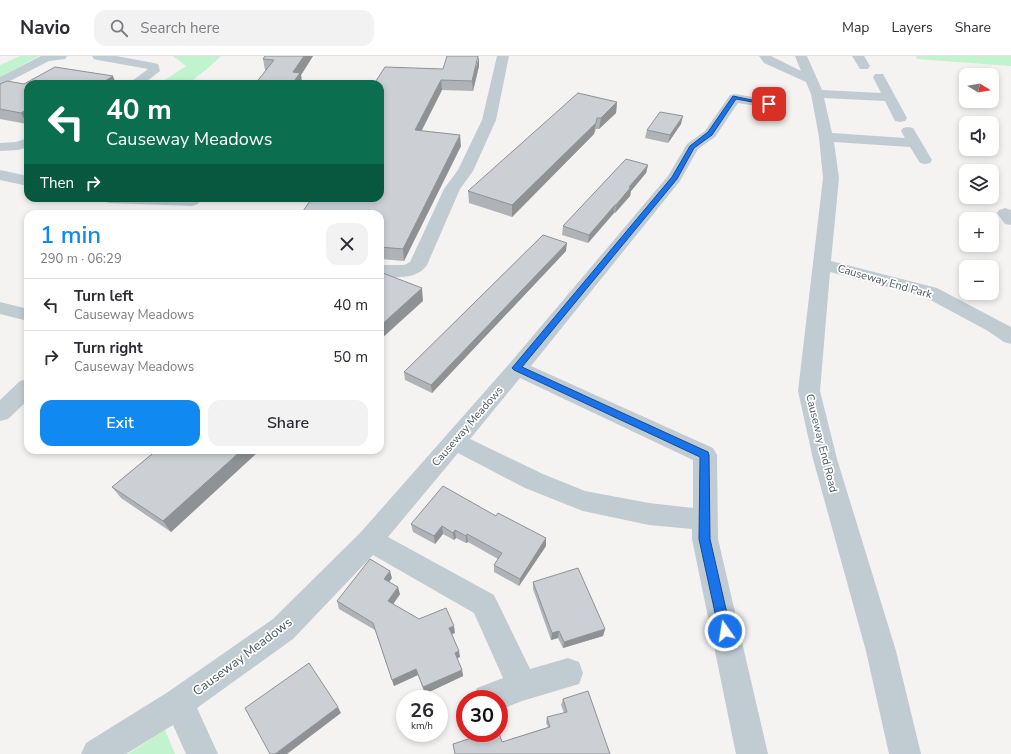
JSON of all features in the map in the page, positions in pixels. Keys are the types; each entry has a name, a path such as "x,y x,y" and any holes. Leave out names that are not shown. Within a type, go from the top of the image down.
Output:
{"street":[{"path":"0,82 46,58 61,56"},
{"path":"98,56 113,57 154,67 154,71 140,80"},
{"path":"384,271 408,271 418,265 452,189 465,171 490,120 503,56"},
{"path":"765,56 768,60 814,87 889,97"},
{"name":"Causeway End Road","path":"801,56 814,87 826,137 832,178 809,391 825,459 881,650 905,754"},
{"path":"879,77 903,123 925,160"},
{"name":"Causeway Meadows","path":"97,754 179,703 283,629 370,540 517,368 675,178 692,147 710,134 735,98 769,104"},
{"path":"826,137 915,143"},
{"path":"0,147 18,146 24,144"},
{"path":"0,175 24,180"},
{"path":"163,202 190,204"},
{"name":"Causeway End Park","path":"822,264 930,292 995,326 1011,337"},
{"path":"0,308 24,314"},
{"path":"517,368 705,455 705,539 752,754"},
{"path":"0,413 24,391"},
{"path":"454,441 534,481 583,500 649,514 705,520"},
{"path":"370,540 484,604 522,686"},
{"path":"508,691 568,673"},
{"path":"179,703 202,754"}],"green space":[{"path":"20,56 39,56 0,77 0,65"},
{"path":"173,56 221,56 193,80 165,80 186,66"},
{"path":"916,56 1011,56 1011,66 917,59"},
{"path":"165,730 175,754 128,754"}],"building":[{"path":"265,56 304,56 293,72 300,73 295,80 258,80 274,60 263,59"},
{"path":"447,56 478,56 472,81 441,80 415,130 460,135 403,249 384,247 384,210 304,210 309,202 384,202 384,80 377,80 385,67 443,69"},
{"path":"55,67 113,76 106,80 31,80"},
{"path":"7,81 24,84 24,111 21,113 0,109 0,84"},
{"path":"578,93 617,102 601,118 597,118 596,123 512,205 468,191"},
{"path":"660,112 683,116 670,135 647,130"},
{"path":"626,159 648,165 616,205 589,235 563,226"},
{"path":"543,235 567,243 431,385 404,372"},
{"path":"384,274 422,288 384,322"},
{"path":"152,454 238,454 163,521 112,487"},
{"path":"443,486 496,516 498,513 546,538 520,579 494,565 502,553 467,534 466,536 455,530 453,533 442,526 434,536 411,524"},
{"path":"370,559 390,571 384,579 398,587 388,601 419,619 446,608 454,626 449,628 459,651 455,653 462,670 423,687 416,669 392,680 373,623 337,601"},
{"path":"578,568 605,629 564,642 559,631 552,633 533,582"},
{"path":"309,663 338,707 275,754 270,754 245,708"},
{"path":"588,691 610,754 455,754 453,744 459,742 508,742 508,740 550,727 547,717 567,712 563,699"}],"route":[{"path":"725,631 705,539 705,455 517,368 675,178 692,147 710,134 735,98 769,104"}]}
